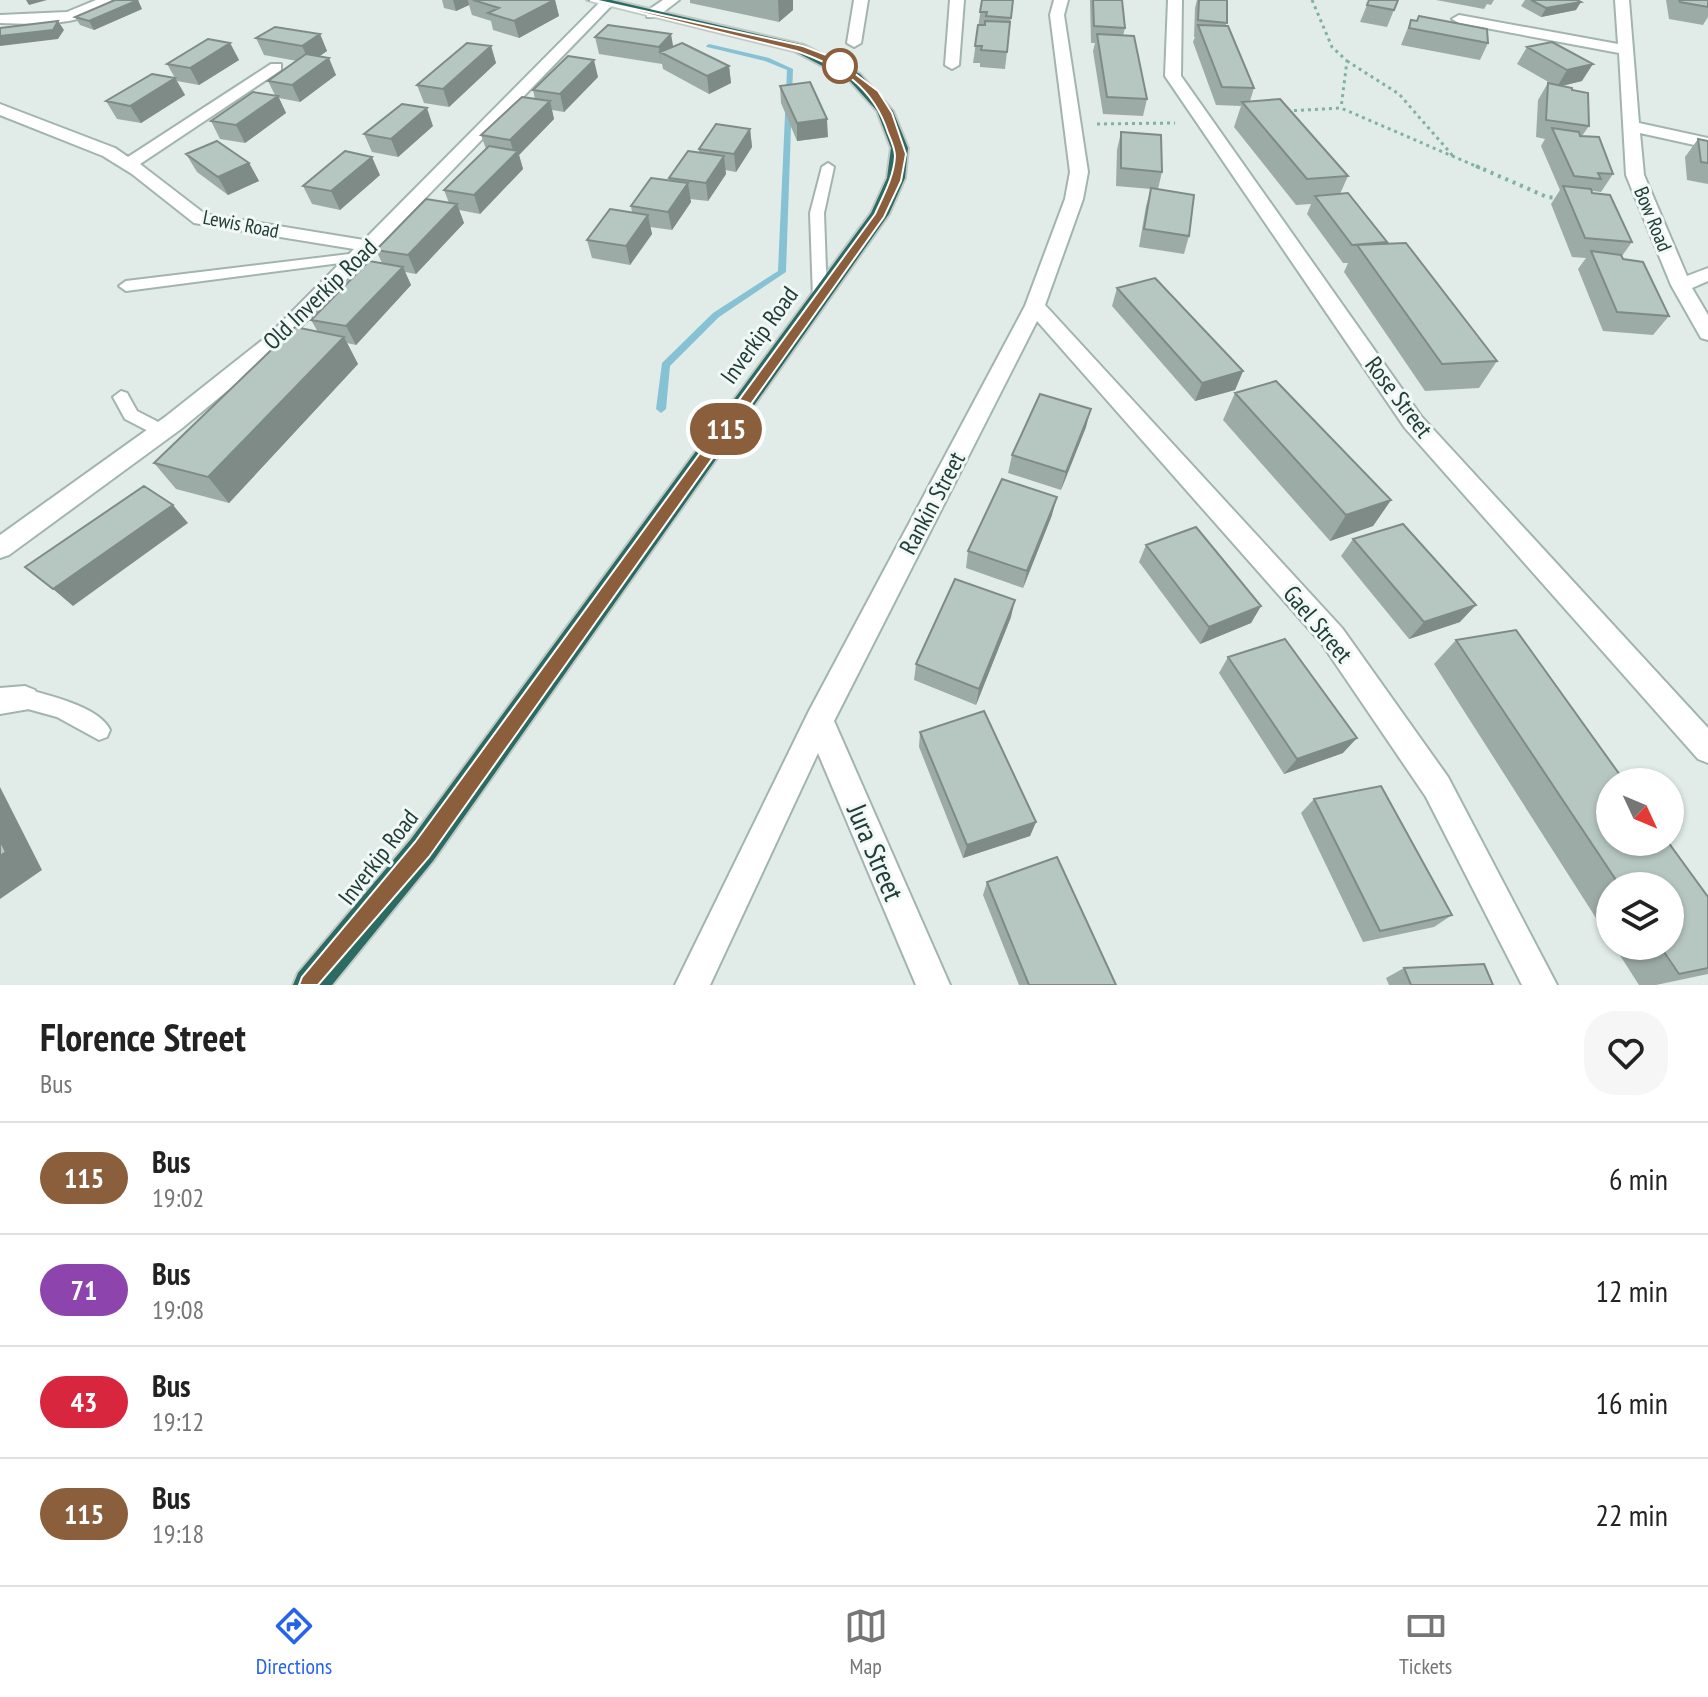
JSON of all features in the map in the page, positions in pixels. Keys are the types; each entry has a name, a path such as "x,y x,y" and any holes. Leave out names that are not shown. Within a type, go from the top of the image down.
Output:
{"highway":[{"name":"Inverkip Road","path":"310,985 422,850 880,214 895,181 901,154 887,113 875,93 831,60 799,48 601,2"}],"street":[{"path":"0,19 66,18 90,10 105,0"},
{"path":"652,14 672,0"},
{"path":"854,43 861,0"},
{"path":"952,65 957,0"},
{"name":"Rankin Street","path":"692,985 819,720 1035,306 1074,199 1079,172 1057,15 1061,0"},
{"name":"Rose Street","path":"1175,0 1173,76 1413,422 1708,749"},
{"name":"Bow Road","path":"1622,0 1635,175 1681,285 1708,333"},
{"name":"Old Inverkip Road","path":"0,548 162,431 277,339 364,252 601,2"},
{"path":"1459,19 1625,50"},
{"path":"129,164 276,67"},
{"name":"Lewis Road","path":"0,109 109,152 200,219 364,252"},
{"path":"1632,126 1708,143"},
{"path":"1681,285 1708,274"},
{"name":"Gael Street","path":"1035,306 1332,636 1437,787 1540,985"},
{"name":"Jura Street","path":"819,720 933,985"}],"lane":[{"path":"820,298 817,213 828,167"},
{"path":"126,286 364,252"},
{"path":"121,397 131,415 162,431"},
{"path":"13,700 62,709 99,730"}],"path":[{"path":"1312,0 1332,47 1347,61 1399,94 1453,156"},
{"path":"1341,108 1347,61"},
{"path":"1284,111 1341,108 1547,197 1571,200"},
{"path":"1072,123 1141,125 1205,122"}],"building":[{"path":"115,0 138,0 89,21 75,17"},
{"path":"473,0 554,0 514,21 488,13 499,8"},
{"path":"982,0 1013,0 1011,18 986,16 987,12 980,12"},
{"path":"1093,0 1122,0 1125,28 1094,26"},
{"path":"1199,0 1227,0 1227,23 1198,20"},
{"path":"1369,0 1398,0 1394,10 1367,5"},
{"path":"1531,0 1577,0 1581,2 1546,8"},
{"path":"1708,0 1708,7 1680,2"},
{"path":"1419,16 1487,29 1488,43 1409,28 1411,20 1417,21"},
{"path":"58,21 53,30 0,36 0,28"},
{"path":"985,21 1010,22 1007,52 981,50 982,46 975,46 978,25 985,25"},
{"path":"608,25 671,34 659,47 595,37"},
{"path":"1198,25 1228,26 1254,88 1222,87"},
{"path":"275,27 320,34 302,46 256,38"},
{"path":"1097,34 1134,36 1147,99 1107,97"},
{"path":"208,39 230,43 190,68 167,64"},
{"path":"1552,42 1593,64 1567,70 1527,47"},
{"path":"467,43 491,46 443,89 417,85"},
{"path":"682,43 729,66 707,76 660,52"},
{"path":"306,54 329,58 292,85 268,81"},
{"path":"568,56 594,60 560,94 533,90"},
{"path":"152,74 175,78 130,106 106,101"},
{"path":"810,82 827,119 797,123 780,86"},
{"path":"1548,83 1588,93 1589,126 1546,120"},
{"path":"253,92 278,96 236,125 211,121"},
{"path":"522,97 550,101 510,140 481,135"},
{"path":"1280,99 1348,176 1307,179 1242,102"},
{"path":"402,104 427,108 391,139 364,134"},
{"path":"716,124 750,129 734,154 699,149"},
{"path":"1552,128 1579,132 1580,136 1599,137 1613,174 1598,173 1601,179 1574,176"},
{"path":"1121,132 1161,135 1162,172 1121,168"},
{"path":"1698,139 1708,141 1708,163 1701,162"},
{"path":"217,141 249,163 218,177 186,154"},
{"path":"489,146 518,151 474,195 444,190"},
{"path":"345,151 372,157 331,191 303,186"},
{"path":"688,151 724,156 706,183 669,178"},
{"path":"651,178 688,183 668,212 631,206"},
{"path":"1563,186 1610,195 1632,242 1585,238"},
{"path":"1151,188 1194,195 1189,236 1144,229"},
{"path":"1348,193 1387,242 1352,245 1315,196"},
{"path":"426,199 457,204 408,255 376,250"},
{"path":"610,209 648,215 626,246 587,240"},
{"path":"1406,243 1497,361 1442,364 1357,245"},
{"path":"1591,251 1643,262 1669,316 1617,312"},
{"path":"369,261 403,267 346,326 311,320"},
{"path":"1155,278 1243,371 1202,383 1117,288"},
{"path":"295,327 344,337 208,477 154,463"},
{"path":"1276,381 1391,500 1346,515 1235,393"},
{"path":"1040,394 1091,409 1066,472 1012,455"},
{"path":"1002,479 1057,497 1027,571 968,551"},
{"path":"144,486 173,505 53,589 25,567"},
{"path":"1403,524 1476,605 1424,622 1353,539"},
{"path":"1196,527 1261,606 1209,627 1146,545"},
{"path":"955,579 1015,600 979,689 916,664"},
{"path":"1516,630 1615,768 1596,768 1596,850 1456,640"},
{"path":"1285,639 1357,738 1297,759 1228,657"},
{"path":"984,711 1036,822 967,845 920,732"},
{"path":"1381,786 1452,915 1380,931 1314,799"},
{"path":"0,840 6,852 0,856"},
{"path":"1600,856 1678,856 1708,897 1708,968 1679,974 1670,960 1684,960 1684,872 1611,872"},
{"path":"1057,857 1116,985 1029,985 987,882"},
{"path":"1484,964 1493,985 1411,985 1404,968"}],"waterway":[{"path":"661,409 665,365 716,315 782,272 790,69 767,59 709,46"}],"bus line":[{"name":"115","path":"310,985 422,850 880,214 895,181 901,154 887,113 875,93 831,60 799,48 594,0"}]}
